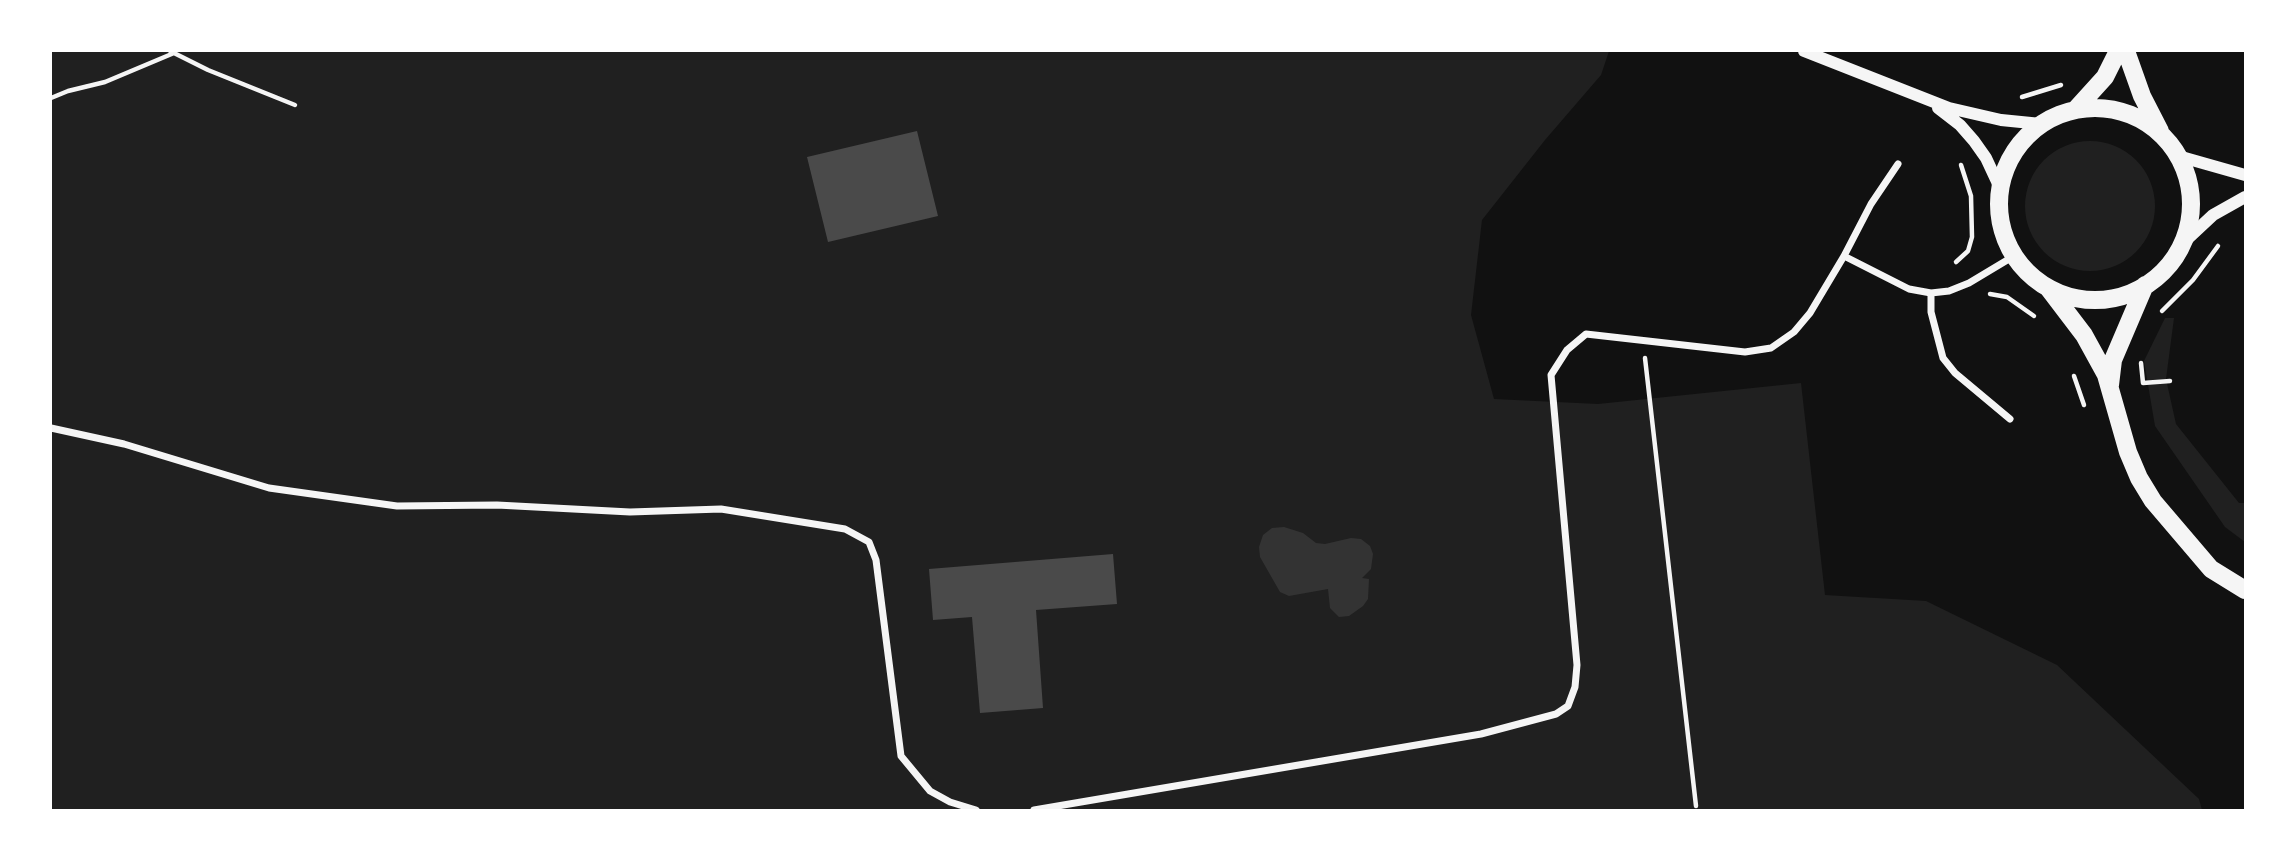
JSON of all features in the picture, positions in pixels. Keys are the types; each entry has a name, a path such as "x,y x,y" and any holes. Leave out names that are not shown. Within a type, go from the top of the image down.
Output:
{"main road":[{"path":"2076,110 2105,77 2118,51"},
{"path":"2126,51 2142,96 2161,134 2178,156 2186,172 2191,208 2183,243 2161,274 2127,294 2107,299 2066,295 2048,287 2024,268 2014,256 2004,235 1999,211 2000,188 2008,163 2022,141 2041,124 2058,115 2099,108 2122,111 2161,134"},
{"path":"2110,388 2113,360 2145,285"},
{"path":"2048,287 2084,335 2106,375 2128,452 2153,501 2211,569 2245,590"}],"street":[{"path":"1804,51 1929,102 2001,120 2041,124"},
{"path":"1929,102 1960,125 1974,141 1986,158 2000,188"},
{"path":"2178,156 2245,175"},
{"path":"1034,810 1481,734 1556,714 1568,706 1575,687 1577,665 1551,375 1567,350 1586,334 1745,352 1771,348 1794,332 1810,313 1871,204 1898,164"},
{"path":"2183,243 2213,215 2245,197"},
{"path":"1844,256 1909,289 1931,293 1949,291 1969,283 2014,256"},
{"path":"1931,293 1931,312 1943,358 1955,373 2010,419"},
{"path":"51,428 124,444 269,488 397,506 498,505 630,512 721,509 845,528 869,542 876,560 901,755 930,791 950,802 976,810"}],"path":[{"path":"51,98 106,82 173,52 208,70 295,105"},
{"path":"1956,262 1968,251 1972,237 1971,196 1958,157"},
{"path":"2158,315 2193,280 2221,242"},
{"path":"1978,298 1988,294 2007,297 2038,319"},
{"path":"1642,339 1696,806"},
{"path":"2142,352 2143,383 2171,381"},
{"path":"2073,374 2084,405"}],"shaded area":[{"path":"51,51 1609,51 1601,75 1482,220 1471,315 1494,399 1598,404 1801,383 1825,595 1926,601 2057,665 2199,799 2202,810 51,810"},
{"path":"2090,141 2115,146 2136,160 2150,181 2155,206 2150,231 2136,252 2115,266 2090,271 2065,266 2044,252 2030,231 2025,206 2030,181 2044,160 2065,146"},
{"path":"2165,318 2174,318 2166,379 2176,424 2239,503 2245,503 2245,542 2225,527 2155,426 2144,361"},
{"path":"1284,527 1303,533 1316,543 1325,544 1351,538 1361,539 1370,546 1373,554 1371,569 1362,578 1369,579 1368,599 1363,606 1349,616 1339,617 1330,608 1328,589 1289,596 1280,592 1260,557 1259,547 1263,535 1272,528"}],"building":[{"path":"917,131 938,216 828,242 807,157"},
{"path":"1113,554 1117,604 1036,610 1043,708 980,713 972,617 933,620 929,569"}]}
